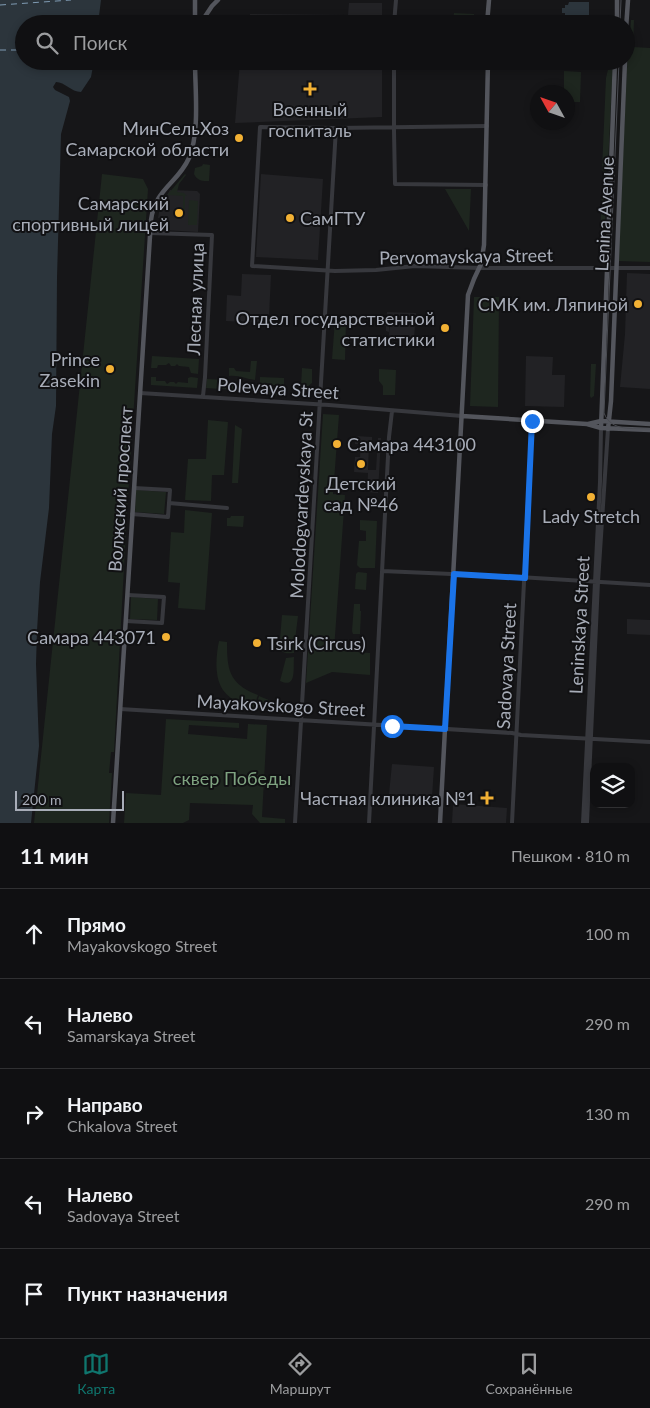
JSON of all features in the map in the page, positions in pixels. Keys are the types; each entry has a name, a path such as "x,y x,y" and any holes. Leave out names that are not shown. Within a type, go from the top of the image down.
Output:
{"main road":[{"path":"195,0 195,15"},
{"path":"206,15 218,0"},
{"path":"488,15 489,0"},
{"path":"617,0 617,15"},
{"path":"627,15 628,0"},
{"name":"Волжский проспект","path":"113,823 152,212 156,200 184,166 194,144 195,70"},
{"path":"440,823 468,295 483,260 484,245 488,70"},
{"name":"Lenina Avenue","path":"601,428 615,70"},
{"name":"Lenina Avenue","path":"608,429 625,70"},
{"path":"462,416 587,424 608,429 650,430"},
{"path":"587,424 601,421 650,424"}],"street":[{"path":"395,15 396,0"},
{"path":"394,70 395,184 486,185"},
{"path":"336,128 486,126"},
{"name":"Pervomayskaya Street","path":"336,128 260,127 252,266 328,271 376,270 406,266 650,268"},
{"name":"Molodogvardeyskaya St","path":"295,823 336,128"},
{"name":"Лесная улица","path":"150,233 212,235 203,396"},
{"name":"Polevaya Street","path":"140,393 321,404 462,416"},
{"path":"370,823 389,433 392,411"},
{"name":"Sadovaya Street","path":"512,823 532,421"},
{"name":"Leninskaya Street","path":"587,823 601,428"},
{"name":"Leninskaya Street","path":"597,582 608,429"},
{"path":"132,514 168,517 170,490 134,488"},
{"path":"169,503 227,508"},
{"path":"382,571 650,585"},
{"path":"126,621 162,624 164,597 128,595"},
{"name":"Mayakovskogo Street","path":"120,709 650,742"},
{"name":"Leninskaya Street","path":"583,823 590,739"}],"shaded area":[{"path":"0,0 101,0 99,15 15,15 15,70 92,70 91,77 81,92 77,92 59,82 56,82 53,87 69,97 70,101 61,134 56,406 52,434 49,508 40,582 37,631 36,664 39,746 31,823 0,823"},
{"path":"569,2 589,2 589,15 565,15 565,13 562,13 562,8 568,5"},
{"path":"349,3 382,3 382,15 348,15"},
{"path":"250,14 348,15 250,15"},
{"name":"Военный госпиталь","path":"239,70 382,70 382,117 235,123"},
{"name":"СамГТУ","path":"261,174 323,179 318,260 256,257"},
{"name":"Самарский спортивный лицей","path":"170,190 197,191 200,194 198,232 163,230 163,219 158,218 160,207"},
{"path":"627,273 650,274 650,389 620,387 625,334"},
{"path":"242,274 271,275 269,317 264,317 263,323 226,321 227,295 241,296"},
{"path":"387,312 416,313 414,338 389,336 390,322 389,332 386,331 386,326 384,326"},
{"path":"526,356 553,357 552,375 565,375 564,407 525,406"},
{"name":"Детский сад №46","path":"356,436 372,437 372,443 369,443 368,470 376,470 378,438 381,438 378,493 367,492 368,473 354,472 355,457 360,457 361,444 355,444"},
{"path":"627,619 650,620 650,635 627,634"},
{"path":"392,764 434,767 432,797 389,794"},
{"path":"453,804 507,808 506,823 452,823"}],"green space":[{"path":"454,13 474,14 474,15 454,15"},
{"path":"635,47 650,48 650,262 618,261 627,70 635,70"},
{"path":"608,70 613,70 605,225 603,226 601,257 599,257 603,171"},
{"path":"564,71 581,72 580,102 575,102 575,85 564,85"},
{"path":"203,164 210,165 209,181 202,181 194,174 195,168"},
{"path":"102,174 143,179 148,189 114,752 111,752 109,773 112,773 109,823 34,823"},
{"path":"185,174 177,192 184,193 187,196 185,196 185,210 183,210 183,196 168,195 164,199 164,210 160,210 163,200"},
{"path":"445,189 471,189 469,231"},
{"path":"189,200 198,201 197,225 188,225"},
{"path":"474,297 499,297 498,407 470,406"},
{"path":"335,320 346,321 345,360 332,359"},
{"path":"152,356 199,359 198,374 191,373 189,367 177,364 171,366 169,363 158,365 157,368 151,368"},
{"path":"251,361 257,361 255,380 229,376 229,368 234,368 236,371 250,372"},
{"path":"591,364 596,364 594,396 591,398 590,396"},
{"path":"302,368 312,369 312,383 307,387 301,386"},
{"path":"379,369 396,370 395,395 383,395 383,386 379,381"},
{"path":"151,377 156,377 156,381 165,381 167,384 170,382 176,384 178,382 188,383 188,378 198,378 197,388 151,385"},
{"path":"260,377 284,378 284,386 260,384"},
{"path":"207,379 225,380 225,385 231,385 232,382 255,388 252,391 206,388"},
{"path":"260,388 283,390 283,396 259,394"},
{"path":"323,414 339,415 333,494 345,495 334,650 370,653 370,675 332,672 306,683"},
{"path":"208,420 228,422 224,475 212,475 211,501 185,500 188,459 206,459"},
{"path":"235,425 242,429 238,483 232,483"},
{"path":"136,490 166,492 164,514 135,512"},
{"path":"185,510 212,513 205,610 178,608 180,583 168,582 171,532 184,533"},
{"path":"231,516 244,516 243,527 227,526 227,518"},
{"path":"360,520 377,521 375,568 360,568 357,565 359,541 366,541 366,531 360,530"},
{"path":"358,572 367,573 366,590 355,589 356,574"},
{"path":"131,597 158,599 157,620 130,619"},
{"path":"354,604 360,604 360,634 353,634 352,631"},
{"path":"282,615 298,616 295,640 280,639"},
{"path":"219,641 227,642 229,668 235,681 248,691 258,695 253,709 226,708 239,706 239,704 228,696 218,679"},
{"path":"278,643 295,643 294,653 283,652"},
{"path":"294,657 292,680 285,683 280,681 286,658"},
{"path":"259,696 293,710 292,712 255,709"},
{"name":"сквер Победы","path":"166,719 239,723 239,728 189,725 188,734 247,739 248,724 267,725 262,817 285,819 285,823 260,823 252,814 253,805 190,803 189,820 183,823 124,823 126,793 161,795"}],"ferry route":[{"path":"0,5 71,0"},
{"path":"0,50 15,50"}],"tram line":[{"path":"620,15 621,0"},
{"path":"619,70 604,413 607,419 617,426 630,429 650,429"}],"place":[{"name":"Военный госпиталь","path":"310,89"},
{"name":"МинСельХоз Самарской области","path":"239,138"},
{"name":"Самарский спортивный лицей","path":"179,213"},
{"name":"СамГТУ","path":"290,218"},
{"name":"СМК им. Ляпиной","path":"638,304"},
{"name":"Отдел государственной статистики","path":"445,328"},
{"name":"Prince Zasekin","path":"110,369"},
{"name":"Самара 443100","path":"337,444"},
{"name":"Детский сад №46","path":"361,464"},
{"name":"Lady Stretch","path":"591,497"},
{"name":"Самара 443071","path":"166,637"},
{"name":"Tsirk (Circus)","path":"257,643"},
{"name":"Частная клиника №1","path":"487,798"}],"route":[{"path":"392,726 445,729 454,574 525,578 532,421"}]}
